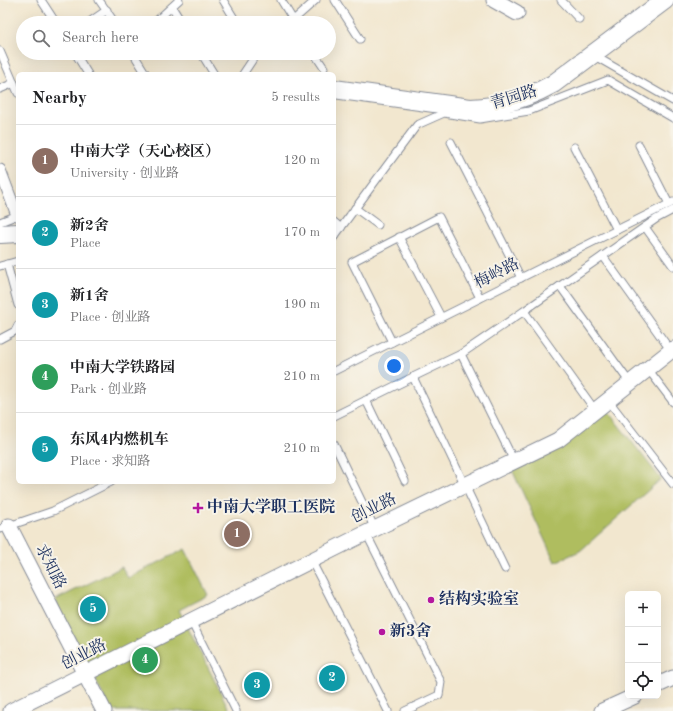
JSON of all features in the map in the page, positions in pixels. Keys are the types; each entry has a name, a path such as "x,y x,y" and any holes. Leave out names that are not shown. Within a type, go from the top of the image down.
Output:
{"street":[{"path":"494,0 517,13"},
{"name":"青园路","path":"336,89 470,108 504,104 536,94 553,84 665,0"},
{"path":"0,170 16,215"},
{"path":"0,234 16,222"},
{"name":"创业路","path":"11,711 311,560 558,440 672,350"},
{"name":"求知路","path":"4,527 104,711"},
{"path":"661,684 673,678"},
{"path":"602,711 628,699"}],"lane":[{"path":"41,0 51,16"},
{"path":"99,0 110,16"},
{"path":"162,16 179,0"},
{"path":"222,0 232,16"},
{"path":"281,0 290,16"},
{"path":"299,16 316,0"},
{"path":"335,0 360,39"},
{"path":"561,0 579,19"},
{"path":"172,7 178,16"},
{"path":"98,16 106,10"},
{"path":"0,51 16,88"},
{"path":"593,54 673,101"},
{"path":"79,60 87,72"},
{"path":"138,60 145,72"},
{"path":"205,60 213,72"},
{"path":"244,72 252,60"},
{"path":"319,60 324,68"},
{"path":"336,234 417,125 444,113 480,119 529,111 608,80 673,118"},
{"path":"0,90 14,83"},
{"path":"451,142 521,278"},
{"path":"336,415 461,354 646,227 672,206 639,145"},
{"path":"574,147 617,230"},
{"name":"梅岭路","path":"336,370 617,230 672,206"},
{"path":"355,208 378,225"},
{"path":"392,342 352,262 438,217 480,298"},
{"path":"0,222 16,221"},
{"path":"336,224 341,228"},
{"path":"646,227 673,266"},
{"path":"399,237 441,318"},
{"path":"603,256 672,350"},
{"path":"16,262 3,265 16,300"},
{"path":"560,286 630,383"},
{"path":"524,311 595,410"},
{"path":"0,339 16,329"},
{"path":"461,354 514,461"},
{"path":"648,369 673,402"},
{"path":"413,377 505,569"},
{"path":"366,400 406,481"},
{"path":"608,400 673,484"},
{"path":"336,449 370,531 440,682 439,695 405,711"},
{"path":"4,527 53,511 107,484"},
{"path":"311,560 388,711"},
{"path":"191,621 236,711"}],"green space":[{"path":"606,409 661,479 580,551 555,562 512,470"},
{"path":"185,549 208,595 179,610 230,711 111,711 55,600 122,567 128,578"}],"place":[{"name":"中南大学职工医院","path":"198,508"},
{"name":"中南大学（天心校区）","path":"237,534"},
{"name":"结构实验室","path":"431,600"},
{"name":"东风4内燃机车","path":"93,609"},
{"name":"新3舍","path":"382,632"},
{"name":"中南大学铁路园","path":"145,660"},
{"name":"新2舍","path":"332,678"},
{"name":"新1舍","path":"257,685"}]}
